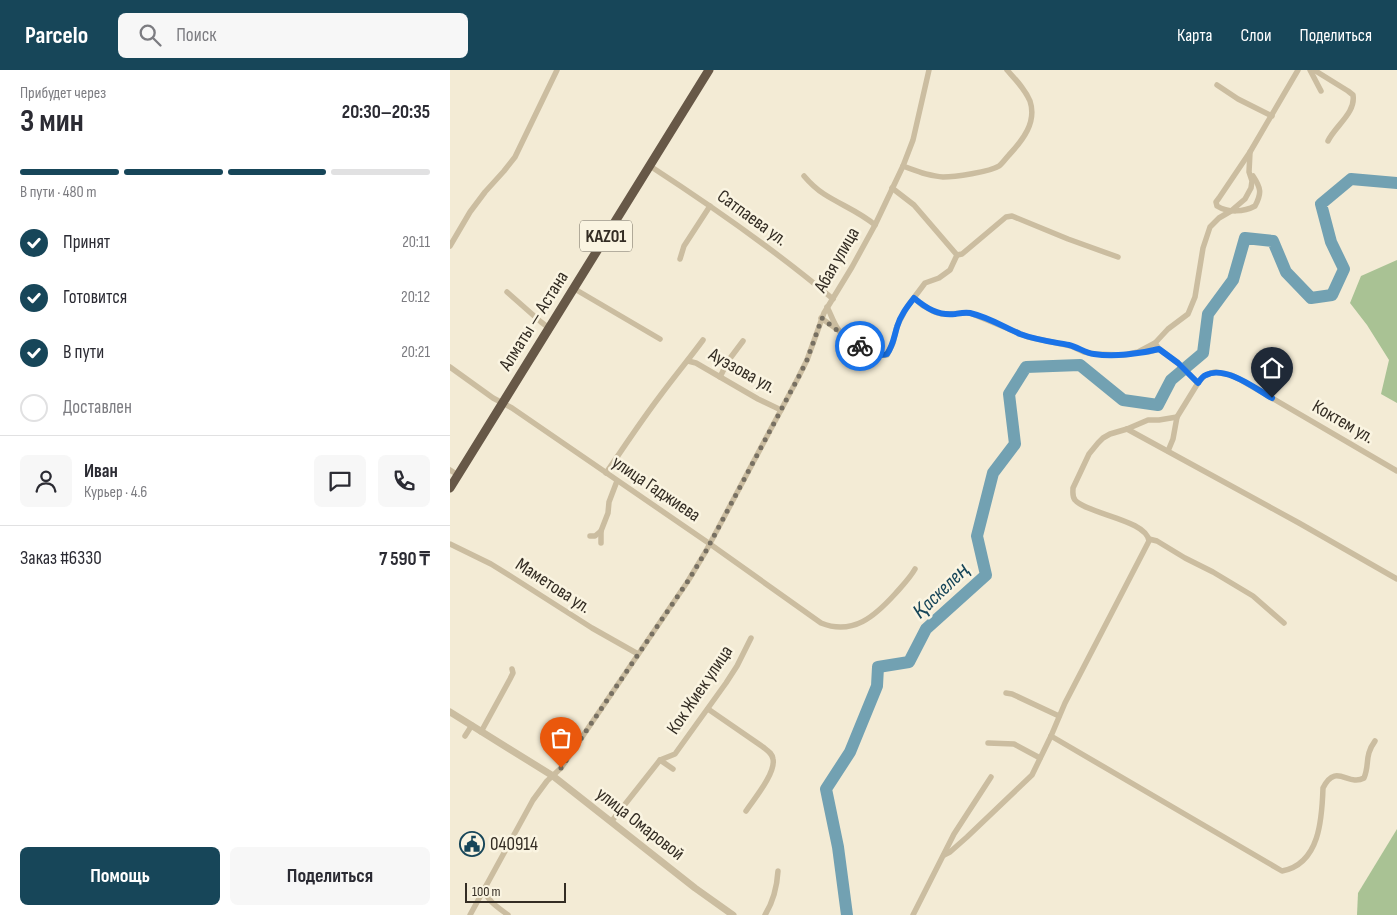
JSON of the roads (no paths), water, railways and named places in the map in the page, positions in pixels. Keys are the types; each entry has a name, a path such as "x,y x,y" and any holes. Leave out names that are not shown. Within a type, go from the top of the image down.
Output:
{"highway":[{"name":"Алматы — Астана","path":"450,488 454,473 503,402 708,70"}],"street":[{"path":"450,246 475,205 515,157 557,70"},
{"name":"Абая улица","path":"470,915 504,846 533,800 547,781 561,768 688,581 710,544 807,360 827,307 875,225 903,166 913,140 928,70"},
{"path":"903,166 922,173 943,177 971,174 999,166 1026,135 1031,118 1030,102 1024,89 1007,70"},
{"path":"1250,173 1260,188 1260,194 1255,206 1248,210 1231,211 1218,207 1216,202 1250,152 1298,70"},
{"path":"1312,70 1319,92 1333,82"},
{"path":"1312,70 1353,95 1354,100 1348,113 1331,134 1328,141"},
{"path":"1217,86 1272,116"},
{"path":"914,298 922,305 942,314 970,313 1028,337 1071,346 1084,352 1123,355 1148,352 1157,346 1168,329 1188,314 1195,296 1203,248 1210,227 1244,199 1251,188 1252,181 1249,172 1250,152"},
{"name":"Сатпаева ул.","path":"650,166 710,206 832,299"},
{"path":"804,176 824,194 875,225"},
{"path":"892,188 914,205 957,255"},
{"path":"680,259 684,246 710,206"},
{"path":"957,255 962,254 1006,217 1012,216 1118,257"},
{"path":"822,318 850,341 883,356 887,354 893,343 897,326 914,298 925,283 947,274 954,265 957,255"},
{"path":"573,288 660,339"},
{"path":"507,292 549,328"},
{"path":"827,307 838,331"},
{"path":"606,473 654,404 703,340"},
{"path":"720,377 728,361 743,340"},
{"path":"1157,346 1198,383 1177,417 1173,439 1168,451"},
{"name":"Ауэзова ул.","path":"688,361 696,363 781,410"},
{"name":"улица Гаджиева","path":"450,367 821,622 836,627 851,626 873,616 911,576 915,569"},
{"name":"Коктем ул.","path":"1198,383 1208,374 1215,372 1241,380 1397,471"},
{"path":"1177,417 1148,420 1110,434 1098,443 1089,454 1073,488 1072,494 1074,499 1078,503 1134,526 1146,534 1149,539 1157,541 1213,572 1253,596 1284,623"},
{"path":"1127,429 1300,523 1397,579"},
{"path":"601,543 600,532 608,513 609,502 617,480"},
{"path":"590,536 595,536 600,532"},
{"path":"944,855 950,852 1028,779 1149,539"},
{"name":"Маметова ул.","path":"450,544 491,564 592,628 638,654"},
{"name":"Кок Жиек улица","path":"612,822 660,760 676,754 737,666 751,638"},
{"path":"481,732 513,673 512,669"},
{"path":"1006,692 1059,716"},
{"path":"708,709 764,747 770,752 774,761 769,777 746,812"},
{"name":"улица Омаровой","path":"450,712 552,776 695,888 733,915"},
{"path":"465,736 472,725"},
{"path":"1050,736 1282,871 1296,867 1310,853 1316,841 1320,827 1322,788 1324,784 1335,775 1341,775 1357,781 1364,778 1367,771 1367,755 1375,741"},
{"path":"988,744 1014,744 1040,758"},
{"path":"660,760 673,769"},
{"path":"913,915 954,834 991,778"},
{"path":"765,915 770,907 777,885 778,871"},
{"path":"484,889 485,894 492,903 508,915"}],"waterway":[{"name":"Қаскелең","path":"847,915 838,847 826,789 850,752 877,686 878,667 909,662 926,629 986,575 977,536 993,473 1015,444 1009,394 1026,367 1080,365 1123,400 1158,405 1171,380 1203,353 1208,314 1233,280 1245,238 1273,241 1286,272 1311,298 1332,295 1344,269 1331,242 1321,204 1351,179 1397,183"}],"place":[{"name":"040914","path":"472,844"}]}
